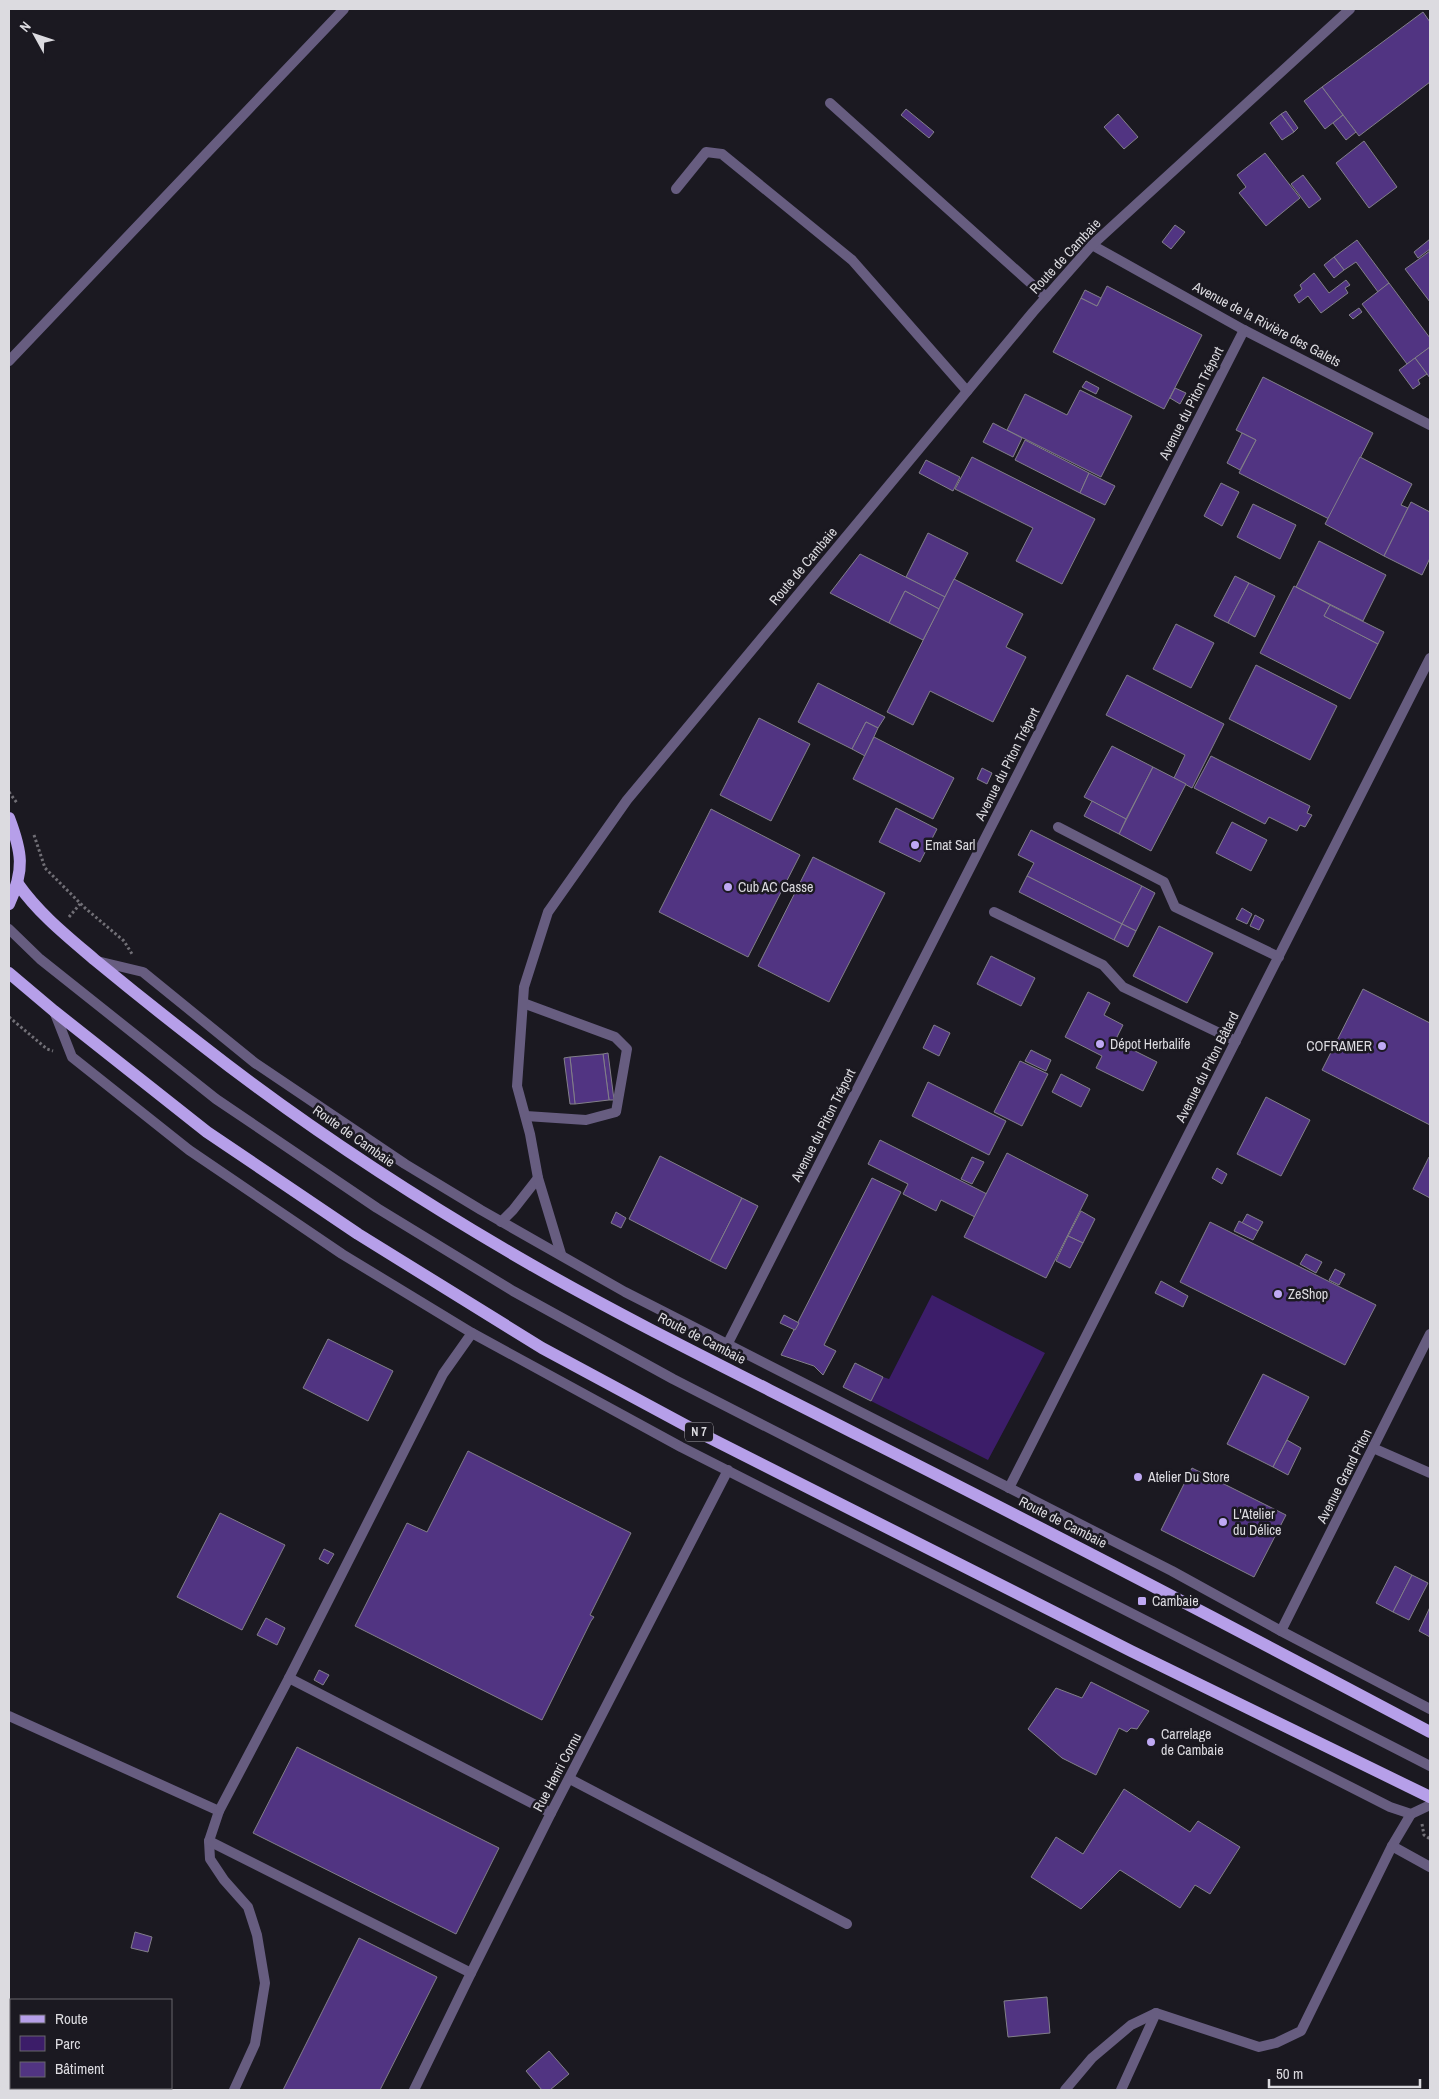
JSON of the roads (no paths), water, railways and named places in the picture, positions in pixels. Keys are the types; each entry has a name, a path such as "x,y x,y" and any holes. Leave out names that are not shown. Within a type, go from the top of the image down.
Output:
{"main road":[{"path":"9,818 18,842 20,868 18,884 9,904"},
{"name":"Route de Cambaie","path":"18,884 26,896 64,934 239,1075 399,1185 534,1266 632,1319 1163,1590 1430,1732"},
{"name":"N 7","path":"9,973 207,1132 358,1234 542,1348 698,1432 1007,1588 1430,1797"}],"street":[{"path":"9,361 344,9"},
{"name":"Route de Cambaie","path":"561,1254 538,1178 526,1116 517,1086 524,987 548,912 627,800 967,391 1092,245 1350,9"},
{"path":"830,103 1046,297"},
{"path":"676,189 706,152 722,154 852,260 967,391"},
{"name":"Avenue de la Rivière des Galets","path":"1092,245 1244,330 1430,424"},
{"name":"Avenue du Piton Tréport","path":"727,1345 1244,330"},
{"name":"Avenue du Piton Bâtard","path":"1009,1488 1430,658"},
{"path":"1058,827 1164,882 1175,907 1279,957"},
{"path":"994,912 1103,965 1123,987 1236,1041"},
{"path":"9,929 40,959 216,1099 377,1208 513,1291 673,1379 1430,1766"},
{"path":"97,961 144,972 255,1062 405,1164 501,1222 626,1292 727,1345 1172,1571 1430,1709"},
{"path":"523,1003 615,1037 627,1050 616,1112 586,1120 526,1116"},
{"path":"54,1011 72,1057 189,1150 342,1254 472,1333 681,1447 1390,1807 1411,1814"},
{"path":"501,1222 538,1178"},
{"path":"234,2090 255,2044 265,1983 257,1935 248,1907 224,1880 210,1860 209,1840 219,1811 289,1678 443,1374 472,1333"},
{"name":"Avenue Grand Piton","path":"1282,1631 1430,1334"},
{"path":"1373,1448 1430,1473"},
{"name":"Rue Henri Cornu","path":"414,2090 551,1813 728,1470"},
{"path":"289,1678 551,1813"},
{"path":"9,1716 219,1811"},
{"path":"570,1779 847,1924"},
{"path":"1065,2090 1092,2058 1131,2024 1156,2014 1259,2047 1276,2043 1301,2031 1392,1846 1411,1814 1430,1805"},
{"path":"209,1840 471,1972"},
{"path":"1392,1846 1430,1866"},
{"path":"1121,2090 1156,2014"}],"place":[{"name":"Emat Sarl","path":"915,845"},
{"name":"Cub AC Casse","path":"728,887"},
{"name":"Dépot Herbalife","path":"1100,1044"},
{"name":"COFRAMER","path":"1382,1046"},
{"name":"ZeShop","path":"1278,1294"},
{"name":"Atelier Du Store","path":"1138,1477"},
{"name":"L'Atelier du Délice","path":"1223,1522"},
{"name":"Cambaie","path":"1142,1601"},
{"name":"Carrelage de Cambaie","path":"1151,1742"}]}
